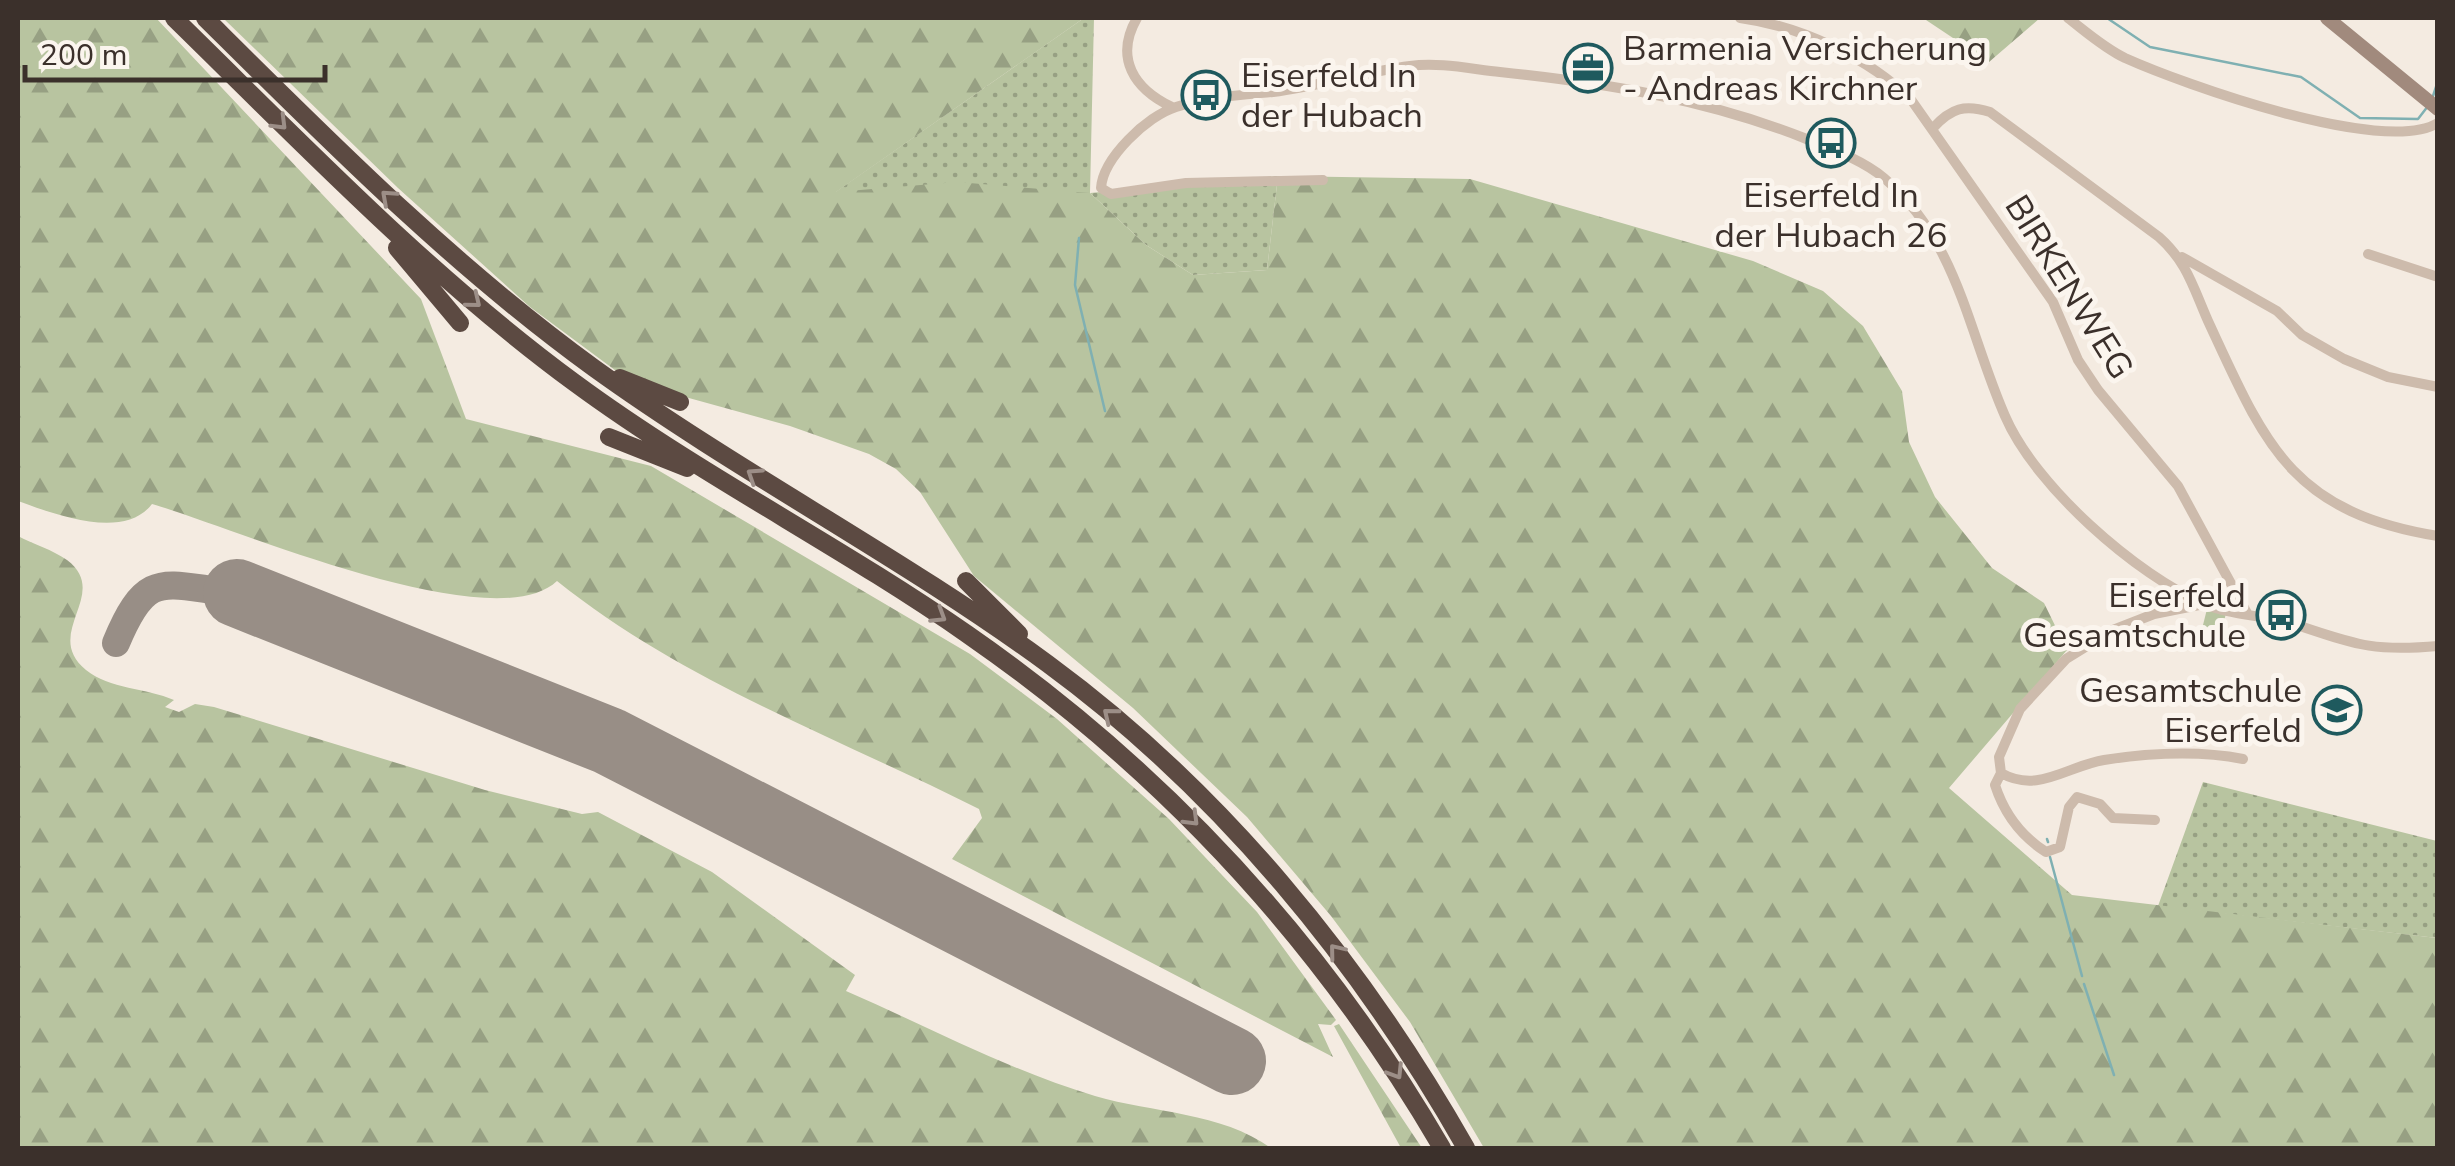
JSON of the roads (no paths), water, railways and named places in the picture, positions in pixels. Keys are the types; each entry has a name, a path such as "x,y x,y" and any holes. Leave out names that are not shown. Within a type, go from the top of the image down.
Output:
{"highway":[{"path":"174,18 347,191 433,268 576,383 746,496 964,632 1114,744 1210,837 1332,980 1381,1048 1442,1148"},
{"path":"205,18 448,252 592,367 1051,666"},
{"path":"347,191 460,322"},
{"path":"592,367 680,402"},
{"path":"608,437 746,496"},
{"path":"966,580 1051,666 1174,771 1280,881 1398,1036 1466,1148"}],"main road":[{"path":"2327,18 2432,105"}],"street":[{"path":"1138,18 1127,42 1131,73 1152,97 1172,108"},
{"name":"BIRKENWEG","path":"1740,18 1803,36 1888,76 1933,128 2052,302 2078,360 2098,390 2178,486 2248,614"},
{"path":"2068,18 2122,57 2286,113 2365,131 2426,129 2438,123"},
{"path":"1323,180 1186,183 1105,192 1100,182 1112,161 1142,129 1172,108 1430,65 1670,96 1746,115 1858,161 1916,207 1938,241 1974,323 2003,414 2028,456 2057,491 2124,552 2204,604 2356,646 2438,646"},
{"path":"1933,128 1958,108 1972,106 1990,112 2182,258 2278,311 2302,335 2344,359 2388,377 2438,388"},
{"path":"2368,254 2438,278"},
{"path":"2182,258 2253,420 2276,454 2338,507 2368,521 2438,536"},
{"path":"2155,820 2113,818 2100,804 2077,797 2069,806 2060,848 2046,852 2031,842 2002,805 1995,785 2000,774 1998,758 2020,709 2066,659 2127,624 2204,604"},
{"path":"2000,774 2013,780 2053,780 2098,761 2159,754 2215,753 2244,759"}],"waterway":[{"path":"2107,18 2150,47 2301,77 2360,118 2418,119 2428,106"},
{"path":"2432,99 2438,81"},
{"path":"1079,238 1075,285 1105,411"},
{"path":"2050,857 2082,976"},
{"path":"2084,984 2114,1075"}],"place":[{"name":"Barmenia Versicherung - Andreas Kirchner","path":"1588,68"},
{"name":"Eiserfeld In der Hubach","path":"1206,95"},
{"name":"Eiserfeld In der Hubach 26","path":"1831,143"},
{"name":"Eiserfeld Gesamtschule","path":"2281,615"},
{"name":"Gesamtschule Eiserfeld","path":"2337,710"}]}
